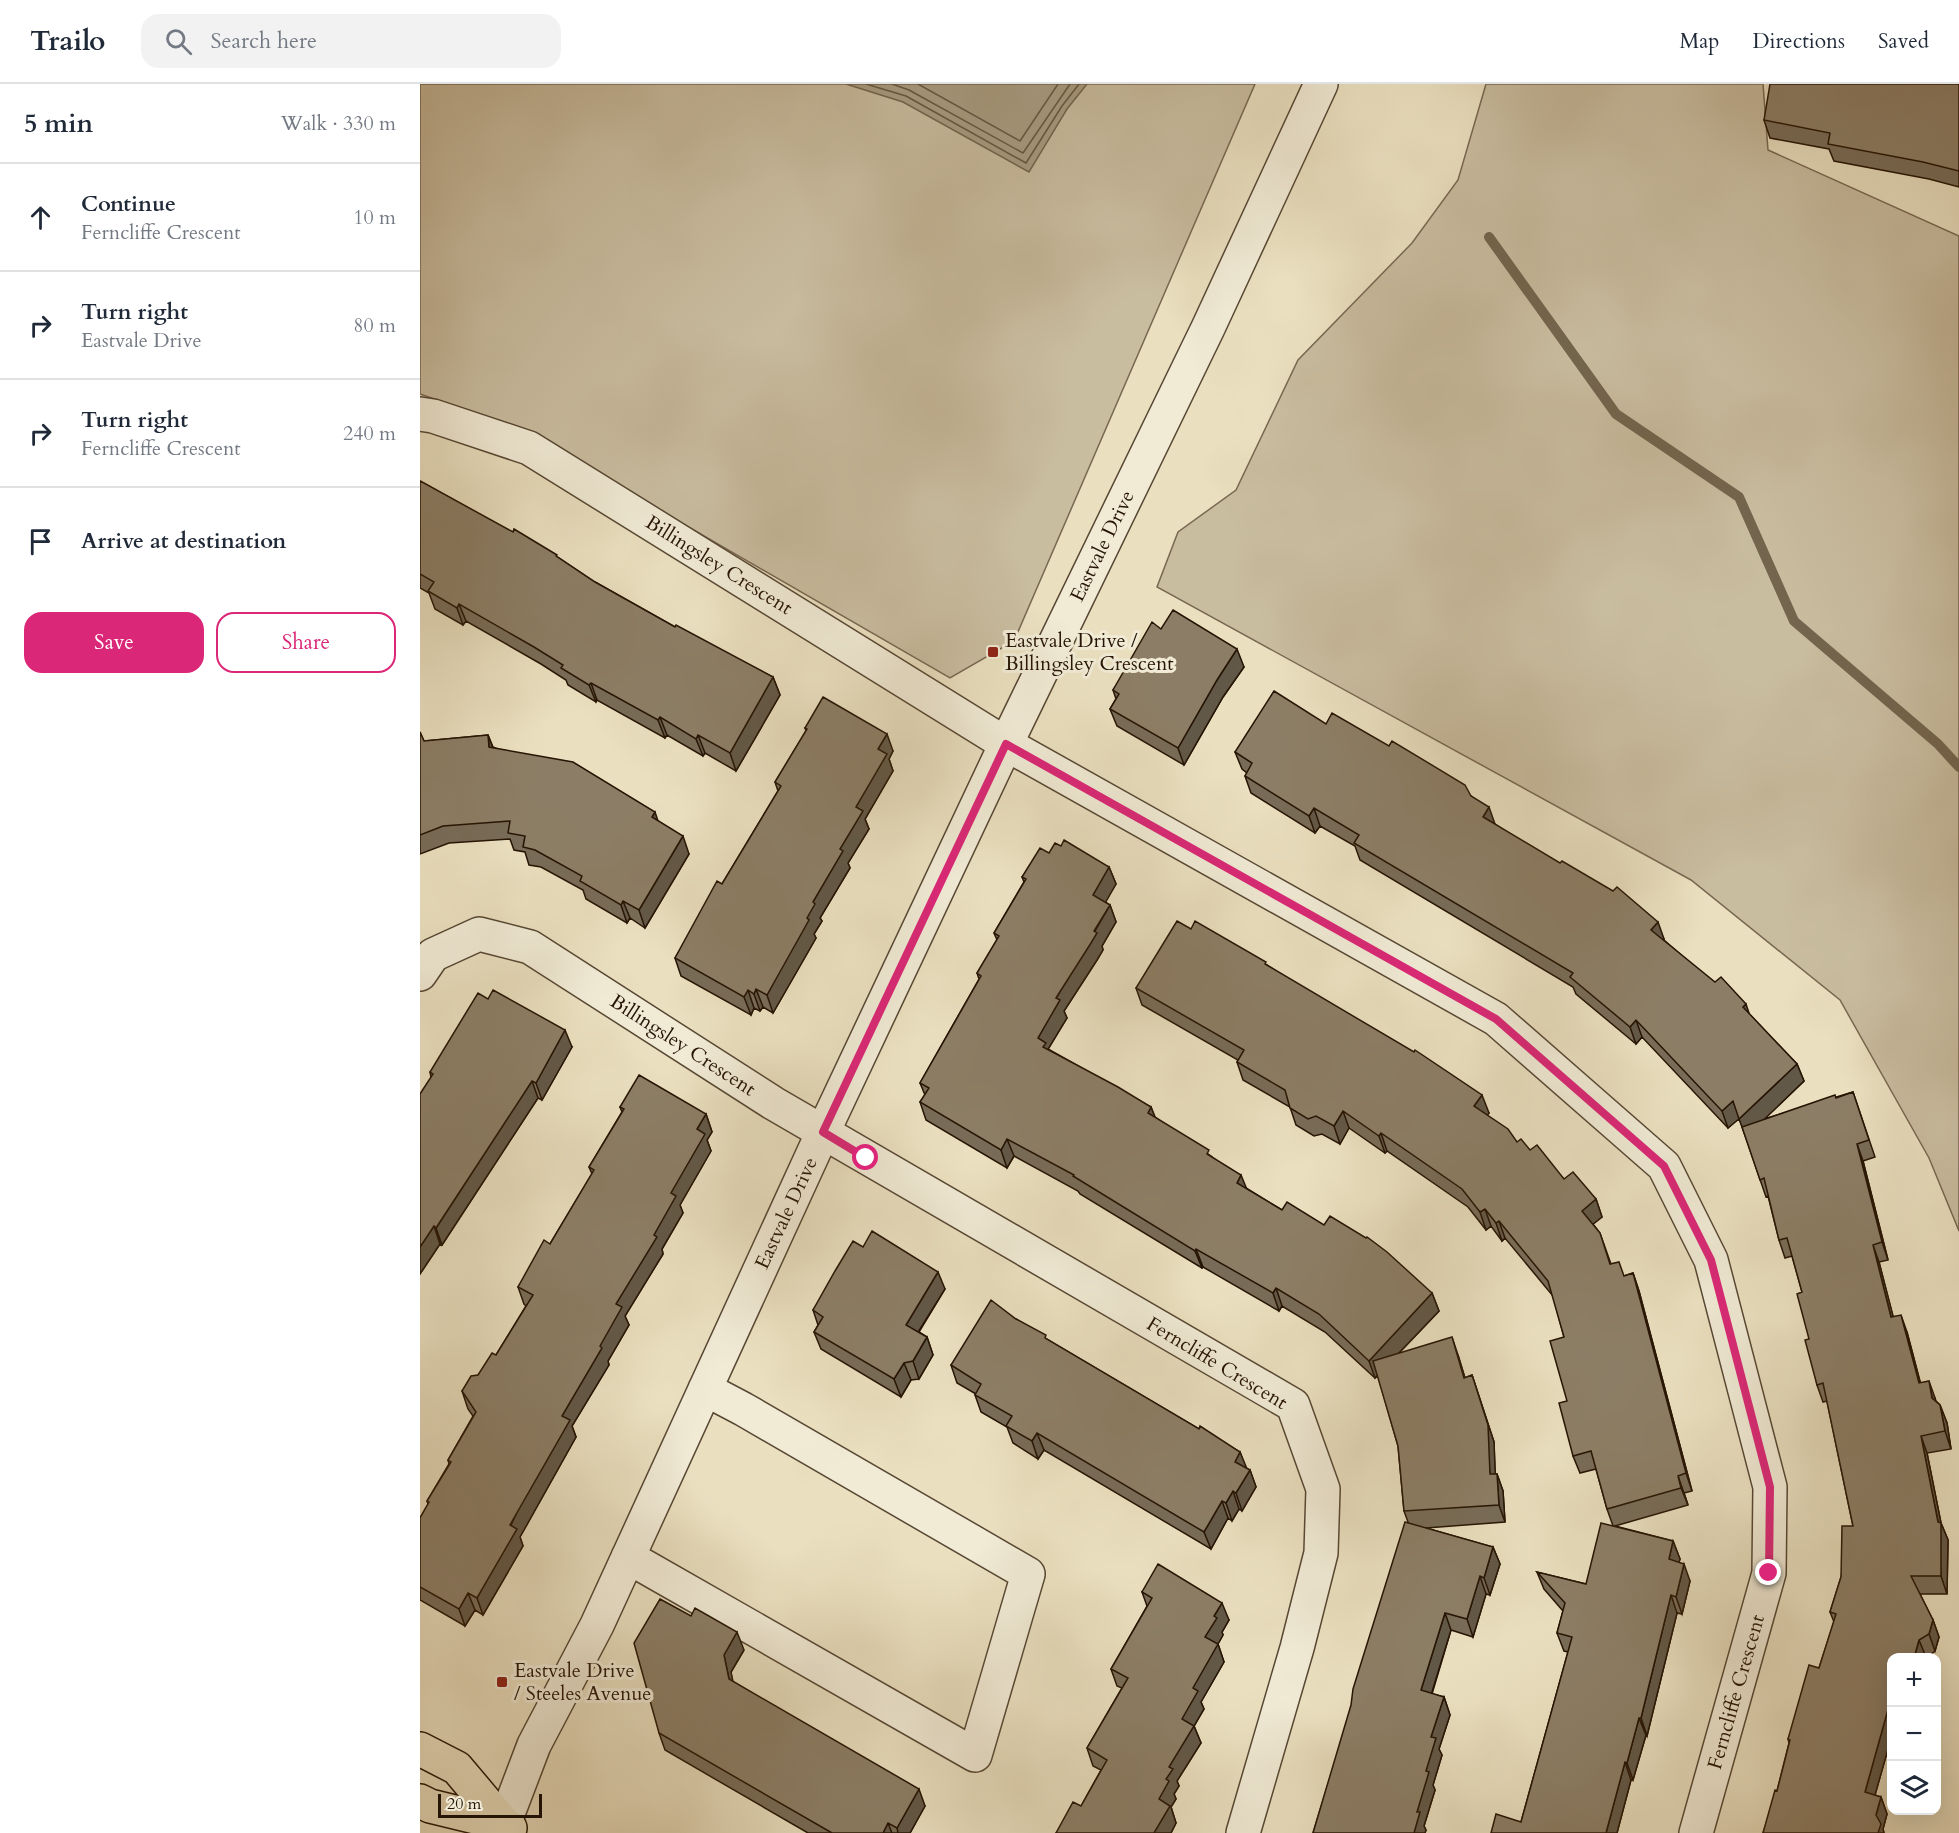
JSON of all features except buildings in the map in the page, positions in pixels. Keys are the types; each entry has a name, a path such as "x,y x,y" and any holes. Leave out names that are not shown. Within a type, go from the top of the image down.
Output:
{"main road":[{"path":"420,1749 457,1768 511,1829"},
{"path":"420,1801 430,1806 511,1829"}],"street":[{"name":"Eastvale Drive","path":"511,1829 534,1745 597,1625 823,1132 1006,744 1208,328 1321,84"},
{"name":"Billingsley Crescent","path":"420,414 433,416 529,448 1006,744"},
{"name":"Ferncliffe Crescent","path":"1006,744 1496,1019 1664,1166 1711,1260 1770,1487 1769,1573 1696,1833"},
{"name":"Billingsley Crescent","path":"420,974 433,955 479,934 530,947 773,1103 823,1132"},
{"name":"Ferncliffe Crescent","path":"823,1132 1293,1405 1323,1489 1321,1553 1243,1833"},
{"path":"628,1557 975,1755 1028,1574 744,1409 705,1389"}],"shaded area":[{"path":"420,84 1255,84 1014,641 950,678 517,428 420,394"},
{"path":"1486,84 1763,84 1768,150 1959,236 1959,1231 1929,1158 1840,1000 1691,880 1157,587 1178,532 1236,490 1298,360 1412,243 1458,180"}],"water":[{"path":"846,84 1087,84 1067,109 1029,172 903,102"}],"waterway":[{"path":"1489,237 1616,414 1739,497 1794,621 1938,744 1959,767"}],"place":[{"name":"Eastvale Drive / Billingsley Crescent","path":"993,652"},
{"name":"Eastvale Drive / Steeles Avenue","path":"502,1682"}],"route":[{"path":"866,1158 823,1132 1006,744 1496,1019 1664,1166 1711,1260 1770,1487 1769,1573"}]}
